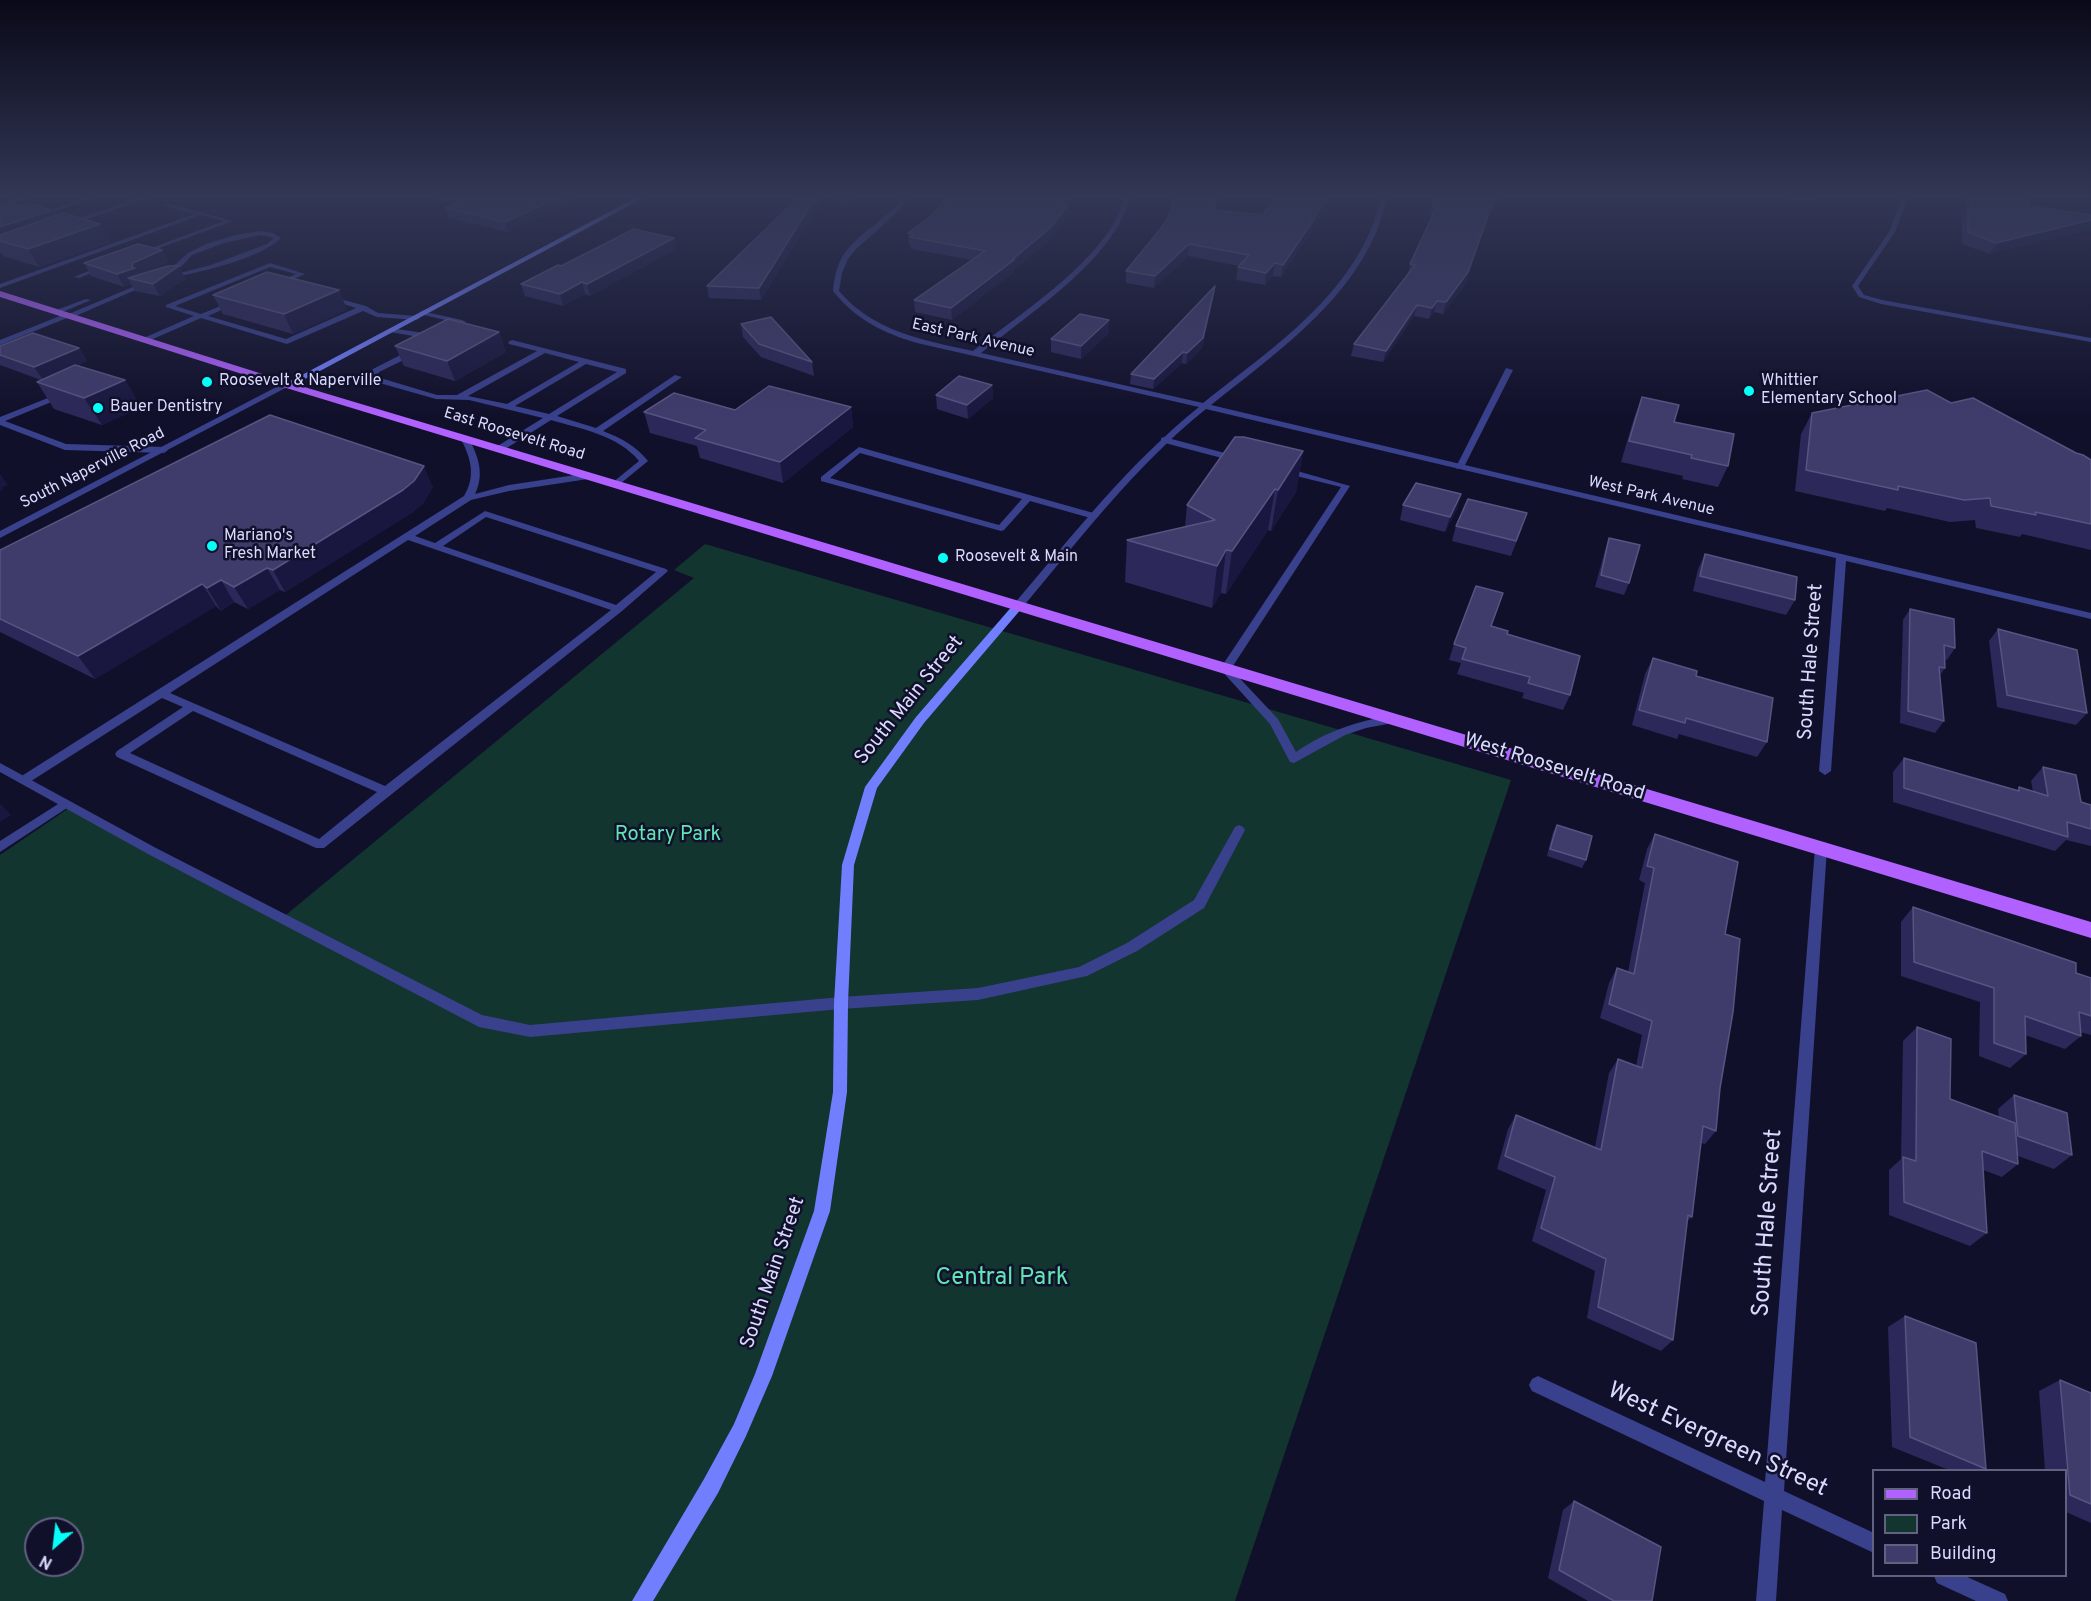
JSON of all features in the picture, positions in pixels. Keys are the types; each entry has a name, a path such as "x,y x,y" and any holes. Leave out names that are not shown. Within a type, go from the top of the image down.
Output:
{"main road":[{"name":"East Roosevelt Road","path":"0,294 287,385 1018,606"},
{"name":"West Roosevelt Road","path":"1018,606 2091,930"}],"street":[{"path":"0,286 45,270"},
{"path":"77,277 97,270"},
{"path":"144,278 166,270"},
{"path":"0,343 134,287 173,274 197,270"},
{"path":"258,270 168,306 288,342 363,308"},
{"path":"267,288 302,274 287,270"},
{"name":"South Naperville Road","path":"0,535 507,270"},
{"name":"East Park Avenue","path":"838,270 836,274 836,291 857,315 886,331 974,354 1204,406"},
{"path":"974,354 1077,270"},
{"name":"South Main Street","path":"642,1601 711,1486 740,1430 763,1376 822,1211 840,1092 841,1003 848,865 871,787 920,720 1094,516 1164,440 1267,356 1329,297 1348,270"},
{"path":"1867,270 1855,286 1861,296 1881,302 2091,340"},
{"path":"55,312 134,282"},
{"path":"278,284 288,287"},
{"path":"320,296 363,308 377,315 416,318"},
{"path":"143,340 244,298"},
{"path":"424,314 470,326"},
{"path":"377,315 391,331 421,336 428,341 423,347 376,371 372,378 436,397 458,398 550,417 596,432 638,451 644,461 615,484"},
{"path":"499,449 624,371 512,342"},
{"path":"458,398 544,350"},
{"path":"508,407 585,361"},
{"path":"1460,467 1509,370"},
{"path":"596,432 678,377"},
{"path":"0,421 71,390"},
{"name":"West Park Avenue","path":"1204,406 2091,616"},
{"path":"0,421 65,447 164,450"},
{"path":"465,439 476,460 477,473 474,490 468,498"},
{"path":"1164,440 1244,460"},
{"path":"1028,498 1001,528 824,479 859,450 1094,516"},
{"path":"1278,469 1346,486 1225,669 1274,722 1294,759 1333,734 1394,719"},
{"path":"24,780 468,498 509,488 588,476"},
{"path":"191,707 122,754 320,844 663,572 486,514 437,546"},
{"path":"408,537 618,609"},
{"name":"South Hale Street","path":"1825,771 1841,557"},
{"path":"161,693 386,791"},
{"path":"0,767 152,851 479,1021 530,1031 841,1003 978,994 1082,972 1132,946 1199,904 1239,830"},
{"path":"0,847 66,804"},
{"name":"South Hale Street","path":"1766,1601 1821,849"},
{"name":"West Evergreen Street","path":"1538,1384 1872,1542"},
{"path":"1948,1577 1998,1601"}],"green space":[{"name":"Central Park","path":"705,544 1511,780 1235,1601 0,1601 0,855 72,806 281,919 694,578 674,570"}],"building":[{"path":"104,270 130,270 117,274"},
{"path":"156,270 174,270 153,284 128,278"},
{"path":"549,270 614,270 587,284 582,282 560,294 521,284"},
{"path":"724,270 770,270 759,288 707,286"},
{"path":"958,270 1001,270 951,308 914,300"},
{"path":"1127,270 1162,270 1155,276"},
{"path":"1251,270 1269,270 1266,273"},
{"path":"1411,270 1469,270 1446,302 1437,301 1432,308 1417,305 1386,351 1354,344"},
{"path":"267,272 339,290 284,314 213,295"},
{"path":"1215,286 1203,338 1187,353 1183,352 1154,379 1131,374"},
{"path":"1080,314 1109,320 1081,346 1051,339"},
{"path":"771,317 812,362 759,344 741,324"},
{"path":"448,319 499,332 447,361 395,346"},
{"path":"33,333 79,348 34,367 0,355 0,346"},
{"path":"75,365 125,380 84,398 37,382"},
{"path":"959,376 992,385 967,405 936,395"},
{"path":"769,386 851,407 780,462 695,438 706,430 644,412 674,393 735,410"},
{"path":"1927,390 1951,403 1973,398 2091,460 2091,524 2035,512 2036,515 1991,506 1990,498 1964,500 1898,486 1898,490 1806,470 1812,413"},
{"path":"1642,397 1679,405 1674,422 1734,434 1728,466 1691,458 1692,455 1629,441"},
{"name":"Mariano's Fresh Market","path":"270,415 424,466 414,481 403,490 273,570 267,568 234,587 221,580 207,588 202,584 78,656 0,619 0,550"},
{"path":"1235,437 1244,437 1303,451 1278,490 1275,489 1232,551 1226,550 1217,566 1127,540 1215,520 1187,505"},
{"path":"1416,483 1461,494 1450,517 1403,505"},
{"path":"1468,499 1527,513 1516,541 1456,526"},
{"path":"1609,538 1640,545 1629,583 1601,575"},
{"path":"1705,554 1797,577 1795,600 1700,576"},
{"path":"1476,586 1503,593 1491,626 1508,631 1507,634 1580,656 1570,695 1528,683 1530,677 1462,659 1466,648 1454,644"},
{"path":"1910,609 1954,619 1955,648 1944,645 1945,668 1939,667 1944,721 1908,711"},
{"path":"1998,629 2077,650 2087,713 2007,695"},
{"path":"1653,658 1697,671 1696,676 1773,698 1767,742 1686,718 1685,723 1639,710"},
{"path":"1904,758 2019,791 2019,787 2048,796 2043,767 2076,775 2081,802 2091,805 2091,829 2067,822 2068,837 1904,788"},
{"path":"1557,825 1592,836 1586,860 1550,849"},
{"path":"1655,834 1738,862 1725,934 1740,939 1733,1012 1720,1088 1716,1131 1703,1126 1692,1217 1688,1215 1673,1340 1598,1307 1606,1259 1541,1228 1555,1177 1505,1156 1516,1115 1601,1150 1618,1059 1642,1068 1652,1021 1609,1004 1617,968 1634,974 1654,868 1647,866"},
{"path":"1913,907 2076,963 2076,973 2091,978 2091,1016 2079,1012 2081,1036 2025,1016 2026,1054 1994,1043 1994,988 1914,962"},
{"path":"1917,1027 1951,1039 1950,1099 2015,1123 2018,1164 1982,1151 1987,1233 1904,1202 1903,1157 1916,1161"},
{"path":"2014,1095 2067,1113 2072,1155 2018,1136"},
{"path":"1905,1316 1976,1343 1986,1469 1910,1437"},
{"path":"2060,1380 2091,1393 2091,1504 2070,1495"},
{"path":"1574,1501 1661,1547 1652,1601 1614,1601 1559,1570"}],"place":[{"name":"Roosevelt & Naperville","path":"207,382"},
{"name":"Whittier Elementary School","path":"1749,391"},
{"name":"Bauer Dentistry","path":"98,408"},
{"name":"Mariano's Fresh Market","path":"212,546"},
{"name":"Roosevelt & Main","path":"943,558"}],"park label":[{"name":"Rotary Park","path":"668,836"}]}
